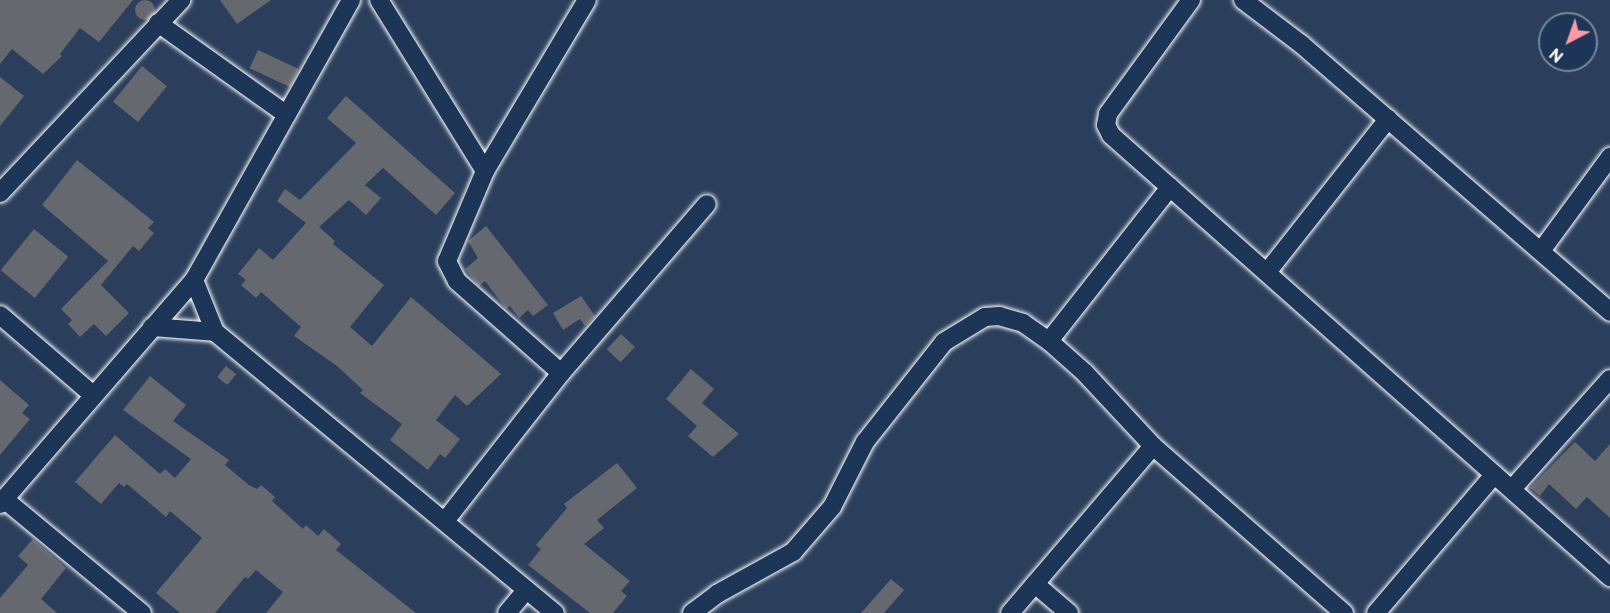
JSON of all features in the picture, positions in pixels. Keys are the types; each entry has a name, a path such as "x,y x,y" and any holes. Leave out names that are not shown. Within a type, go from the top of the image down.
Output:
{"street":[{"path":"0,193 181,0"},
{"path":"331,0 342,17"},
{"path":"142,613 2,501 194,280 351,0"},
{"path":"379,0 485,171"},
{"path":"561,373 458,281 447,261 485,171 587,0"},
{"path":"1191,0 1108,114 1106,125 1111,135 1268,271 1610,577"},
{"path":"1243,0 1388,119 1610,312"},
{"path":"158,23 286,115"},
{"path":"1268,271 1388,119"},
{"path":"1541,251 1610,157"},
{"path":"1049,341 1170,187"},
{"path":"445,521 561,373 707,204"},
{"path":"194,280 215,332 555,613"},
{"path":"0,315 93,395"},
{"path":"692,613 717,594 793,552 832,507 866,442 944,342 985,317 999,316 1023,323 1049,341 1084,372 1153,446 1344,613"},
{"path":"152,327 215,332"},
{"path":"1512,489 1610,378"},
{"path":"1010,613 1153,446"},
{"path":"1376,613 1494,475"},
{"path":"1035,584 1069,613"},
{"path":"507,613 526,590"}],"building":[{"path":"0,0 133,0 99,42 80,28 60,54 62,56 43,74 12,49 0,64"},
{"path":"145,0 152,3 155,10 152,17 145,20 138,17 135,10 138,3"},
{"path":"220,0 271,0 237,24"},
{"path":"258,50 299,69 290,87 250,68"},
{"path":"142,66 167,86 138,122 113,102"},
{"path":"0,77 24,96 0,126"},
{"path":"346,96 455,193 436,215 383,168 365,185 381,198 366,215 349,200 319,227 335,241 333,244 384,285 350,327 372,346 411,297 501,374 467,406 455,395 436,420 460,439 445,458 440,454 428,470 390,440 402,424 360,393 363,390 337,366 294,336 301,327 261,292 256,298 241,285 246,280 238,274 259,248 273,260 306,223 277,201 285,189 300,200 356,143 327,118"},
{"path":"77,160 154,222 148,228 154,233 139,251 133,246 101,285 129,313 106,336 94,324 80,337 68,324 72,320 61,309 108,261 42,205"},
{"path":"486,226 548,305 533,316 528,310 519,318 510,306 506,309 485,281 479,286 465,269 478,258 468,241"},
{"path":"34,229 68,257 35,298 1,270"},
{"path":"581,296 595,316 585,326 580,319 563,330 553,313"},
{"path":"621,334 635,347 621,362 607,349"},
{"path":"226,366 236,374 227,385 217,377"},
{"path":"691,369 714,389 702,403 739,434 713,457 688,436 697,426 666,399"},
{"path":"150,376 186,405 173,421 229,460 225,465 249,485 257,489 261,485 275,497 272,501 303,529 306,525 318,536 324,529 341,544 336,550 416,613 266,613 283,592 256,570 248,579 245,577 215,613 180,613 156,593 202,538 170,511 166,517 127,484 124,487 119,483 101,504 75,482 115,435 160,474 165,469 175,478 191,459 123,410"},
{"path":"0,380 29,405 22,413 30,419 0,455"},
{"path":"1575,442 1595,461 1610,444 1610,518 1587,497 1576,509 1549,484 1540,496 1530,488"},
{"path":"617,463 637,488 597,520 604,528 584,544 630,581 621,591 627,596 613,613 590,613 528,565 541,549 536,545 567,508 564,504"},
{"path":"33,539 66,568 41,599 57,613 0,613 0,598 28,565 18,556"},
{"path":"891,579 904,590 884,613 861,613"}]}
